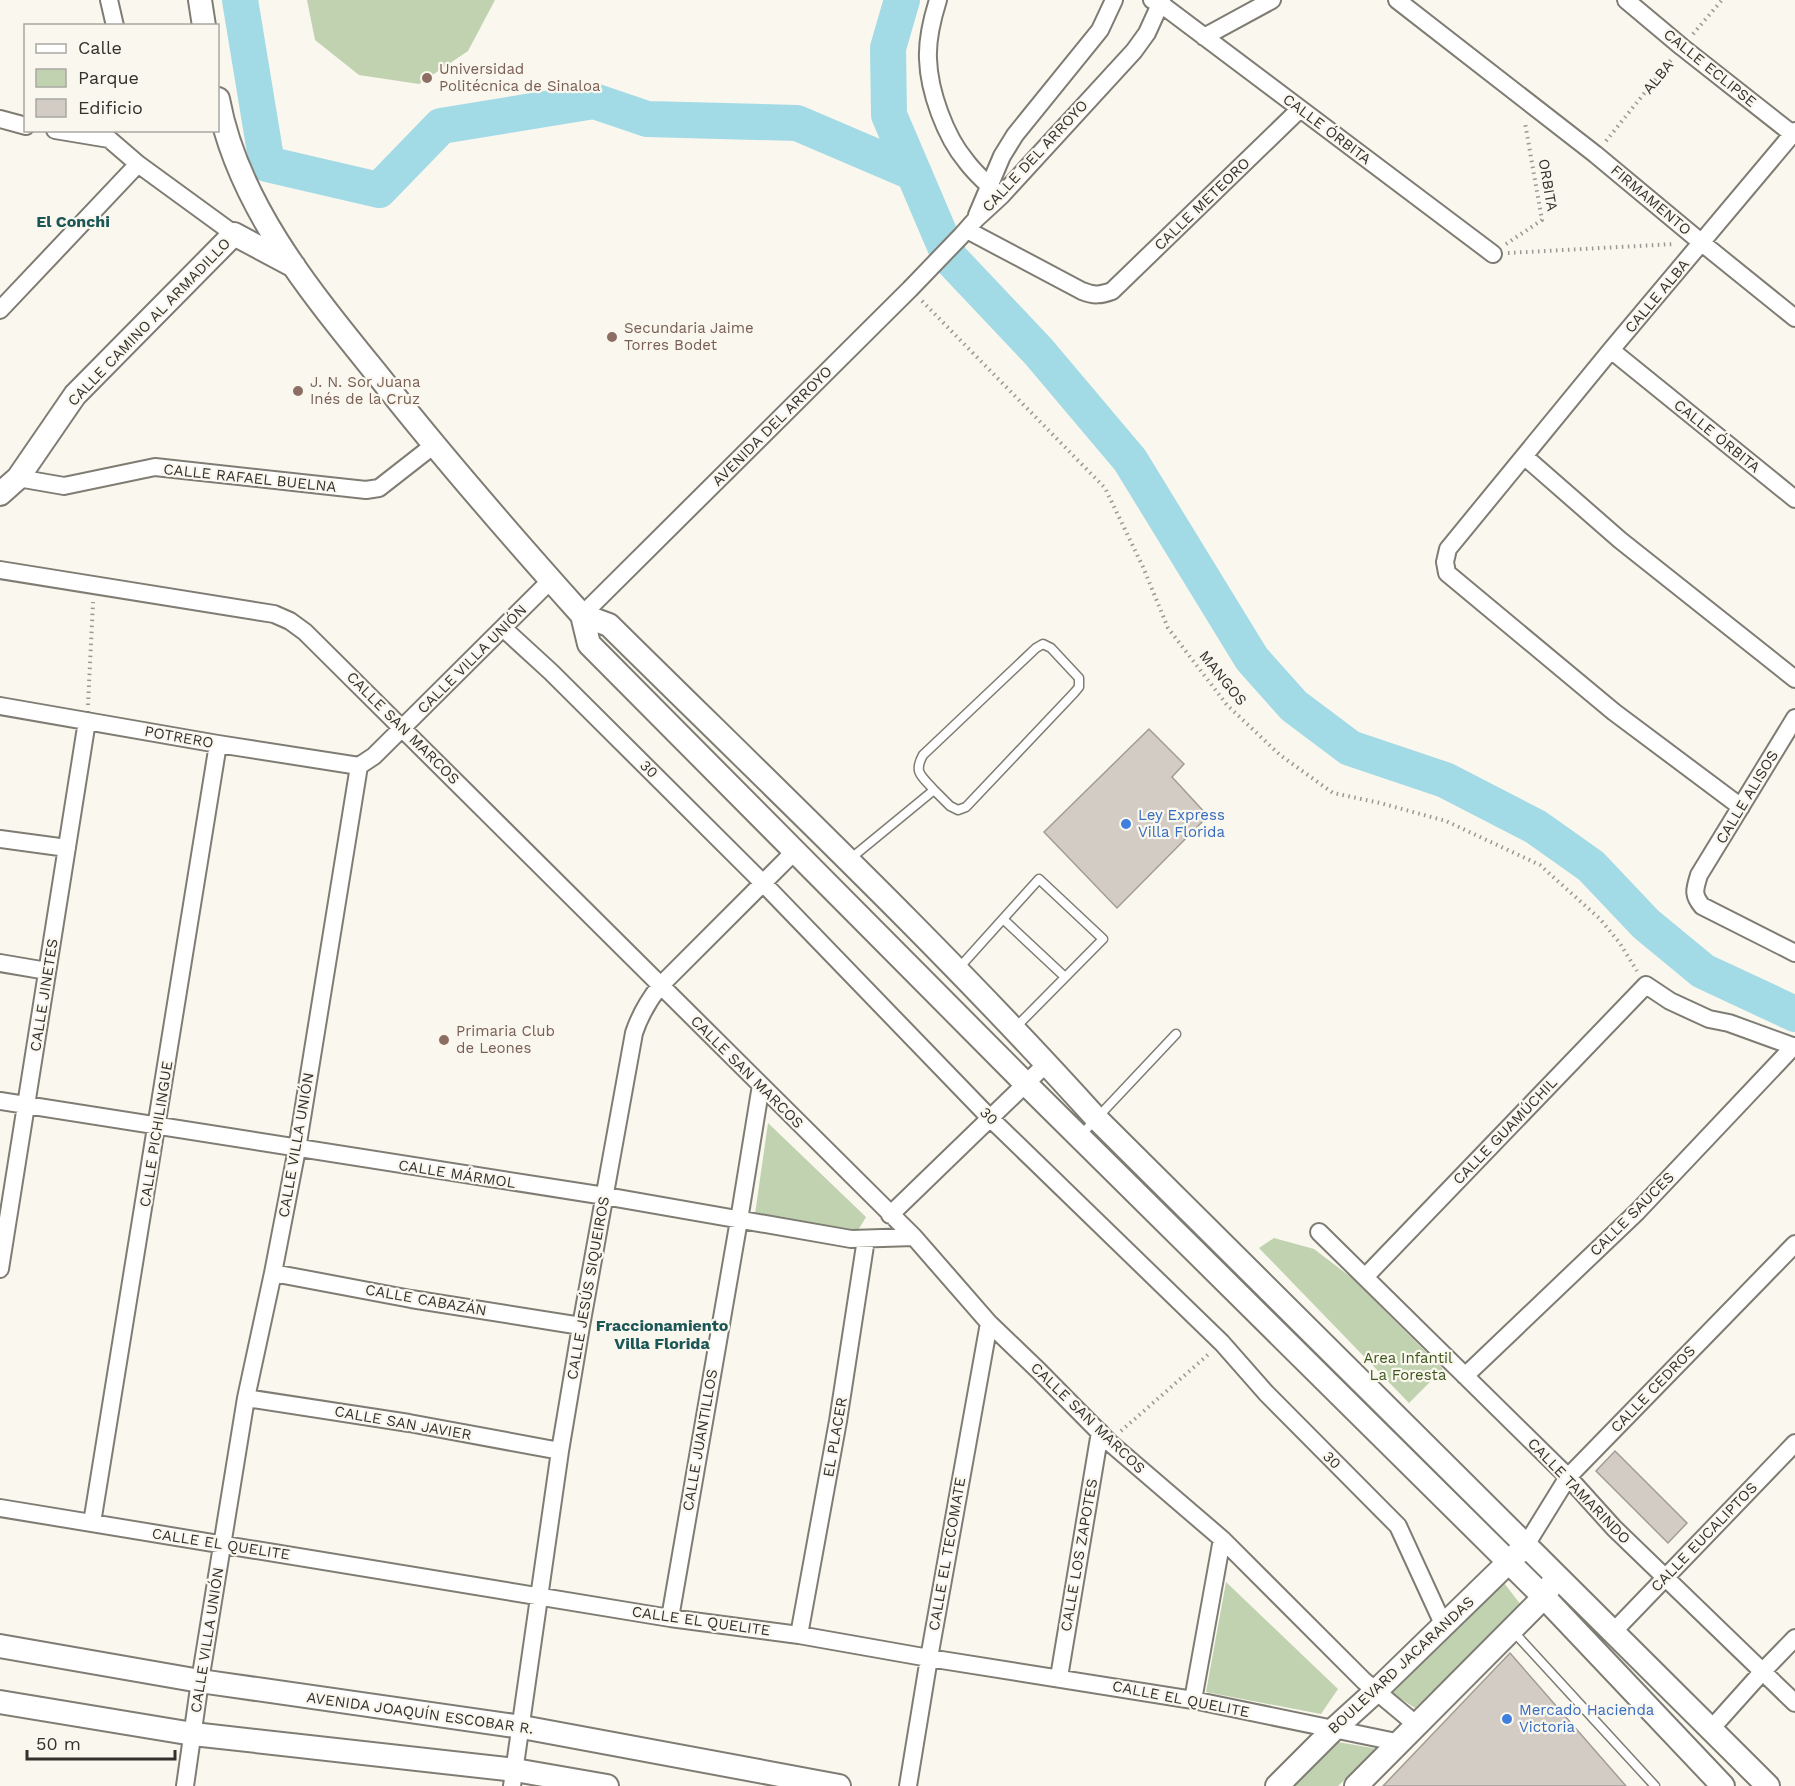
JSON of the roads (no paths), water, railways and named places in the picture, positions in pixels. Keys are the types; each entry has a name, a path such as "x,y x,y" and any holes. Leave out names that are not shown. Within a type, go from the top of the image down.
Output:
{"street":[{"path":"109,0 114,24"},
{"path":"200,0 204,24"},
{"path":"938,0 932,20 928,57 931,85 947,129 957,148 966,161 995,190"},
{"name":"CALLE DEL ARROYO","path":"995,190 1002,156 1015,135 1100,30 1114,0"},
{"path":"1204,37 1272,0"},
{"name":"FIRMAMENTO","path":"1397,0 1595,154 1702,243"},
{"name":"CALLE ECLIPSE","path":"1626,0 1682,47 1794,134"},
{"name":"CALLE DEL ARROYO","path":"968,228 995,190 1134,51 1147,33 1158,1"},
{"name":"CALLE ÓRBITA","path":"1158,1 1493,254"},
{"path":"219,102 235,158 258,209 296,267 333,319 434,445 582,615 609,625 957,970 1097,1119 1768,1786"},
{"name":"CALLE METEORO","path":"968,228 1082,291 1101,295 1112,291 1300,109"},
{"path":"0,119 24,125"},
{"path":"67,132 109,139 138,164 234,234"},
{"name":"CALLE ALBA","path":"1741,807 1614,712 1447,573 1445,562 1448,549 1611,350 1794,134"},
{"path":"0,310 138,164"},
{"name":"AVENIDA DEL ARROYO","path":"582,615 910,289 968,228"},
{"name":"CALLE CAMINO AL ARMADILLO","path":"0,494 18,478 75,395 234,234 296,267"},
{"path":"1702,243 1795,318"},
{"name":"CALLE ÓRBITA","path":"1611,350 1795,499"},
{"name":"CALLE RAFAEL BUELNA","path":"18,478 64,486 155,467 366,490 379,488 434,445"},
{"path":"1524,456 1620,540 1795,679"},
{"name":"CALLE SAN MARCOS","path":"0,570 274,614 290,621 305,632 914,1237 989,1323 1105,1437 1222,1539 1376,1691 1418,1725"},
{"name":"CALLE VILLA UNIÓN","path":"185,1786 246,1398 297,1149 359,766 374,756 403,728 550,580"},
{"path":"582,615 589,644 1026,1084 1544,1598 1723,1786"},
{"name":"30","path":"503,628 560,680 762,882 990,1118 1222,1343 1266,1393 1398,1526 1444,1626"},
{"name":"POTRERO","path":"0,706 359,766"},
{"name":"CALLE ALISOS","path":"1795,718 1699,875 1695,889 1695,898 1702,906 1795,952"},
{"name":"CALLE JINETES","path":"0,1269 87,721"},
{"name":"CALLE PICHILINGUE","path":"92,1523 218,744"},
{"path":"0,839 67,848"},
{"name":"CALLE JESÚS SIQUEIROS","path":"513,1778 560,1451 634,1033 648,1000 660,986 794,852"},
{"path":"0,963 47,971"},
{"name":"CALLE GUAMÚCHIL","path":"1365,1276 1646,985 1670,1001 1708,1019 1729,1023 1795,1046"},
{"name":"CALLE SAUCES","path":"1465,1376 1637,1212 1795,1046"},
{"path":"890,1215 1047,1064"},
{"name":"CALLE JUANTILLOS","path":"670,1618 761,1085"},
{"name":"CALLE MÁRMOL","path":"0,1101 605,1196 851,1239 914,1237"},
{"name":"CALLE TAMARINDO","path":"1319,1232 1568,1477 1614,1528 1795,1703"},
{"name":"EL PLACER","path":"799,1635 838,1421 866,1239"},
{"name":"CALLE CEDROS","path":"1526,1545 1568,1477 1795,1244"},
{"name":"CALLE CABAZÁN","path":"273,1273 411,1299 581,1326"},
{"name":"CALLE EL TECOMATE","path":"908,1786 989,1323"},
{"name":"CALLE SAN JAVIER","path":"246,1398 409,1423 560,1451"},
{"name":"CALLE LOS ZAPOTES","path":"1059,1677 1105,1437"},
{"name":"CALLE EUCALIPTOS","path":"1613,1632 1795,1443"},
{"name":"CALLE EL QUELITE","path":"0,1508 670,1618 799,1635 929,1658 1059,1677 1193,1700 1401,1743"},
{"path":"1193,1700 1222,1539"},
{"name":"BOULEVARD JACARANDAS","path":"1277,1786 1526,1545"},
{"path":"1356,1786 1544,1598 1556,1575"},
{"path":"1711,1729 1762,1671 1795,1638"},
{"name":"AVENIDA JOAQUÍN ESCOBAR R.","path":"0,1646 200,1681 522,1727 839,1786"},
{"path":"0,1702 193,1734 513,1778 607,1786"}],"lane":[{"path":"1042,644 1051,648 1079,678 1079,687 966,807 958,810 950,806 934,790 919,773 918,764 923,755 1036,648 1042,644"},
{"path":"848,861 934,790"},
{"path":"957,970 1039,879 1103,939 1013,1029"},
{"path":"1003,919 1065,977"},
{"path":"1080,1136 1176,1034"},
{"path":"1512,1630 1655,1786"}],"waterway":[{"path":"240,0 267,164 379,190 441,126 594,101 647,119 797,123 914,173"},
{"path":"902,0 888,48 889,115 950,258 1038,351 1130,460 1252,659 1294,706 1350,748 1445,780 1536,827 1591,866 1646,924 1703,971 1795,1014"}],"place":[{"name":"Universidad Politécnica de Sinaloa","path":"427,78"},
{"name":"Secundaria Jaime Torres Bodet","path":"612,337"},
{"name":"J. N. Sor Juana Inés de la Cruz","path":"298,391"},
{"name":"Ley Express Villa Florida","path":"1126,824"},
{"name":"Primaria Club de Leones","path":"444,1040"},
{"name":"Mercado Hacienda Victoria","path":"1507,1719"}],"district":[{"name":"El Conchi","path":"73,221"},
{"name":"Fraccionamiento Villa Florida","path":"662,1334"}],"park label":[{"name":"Area Infantil La Foresta","path":"1408,1366"}]}
